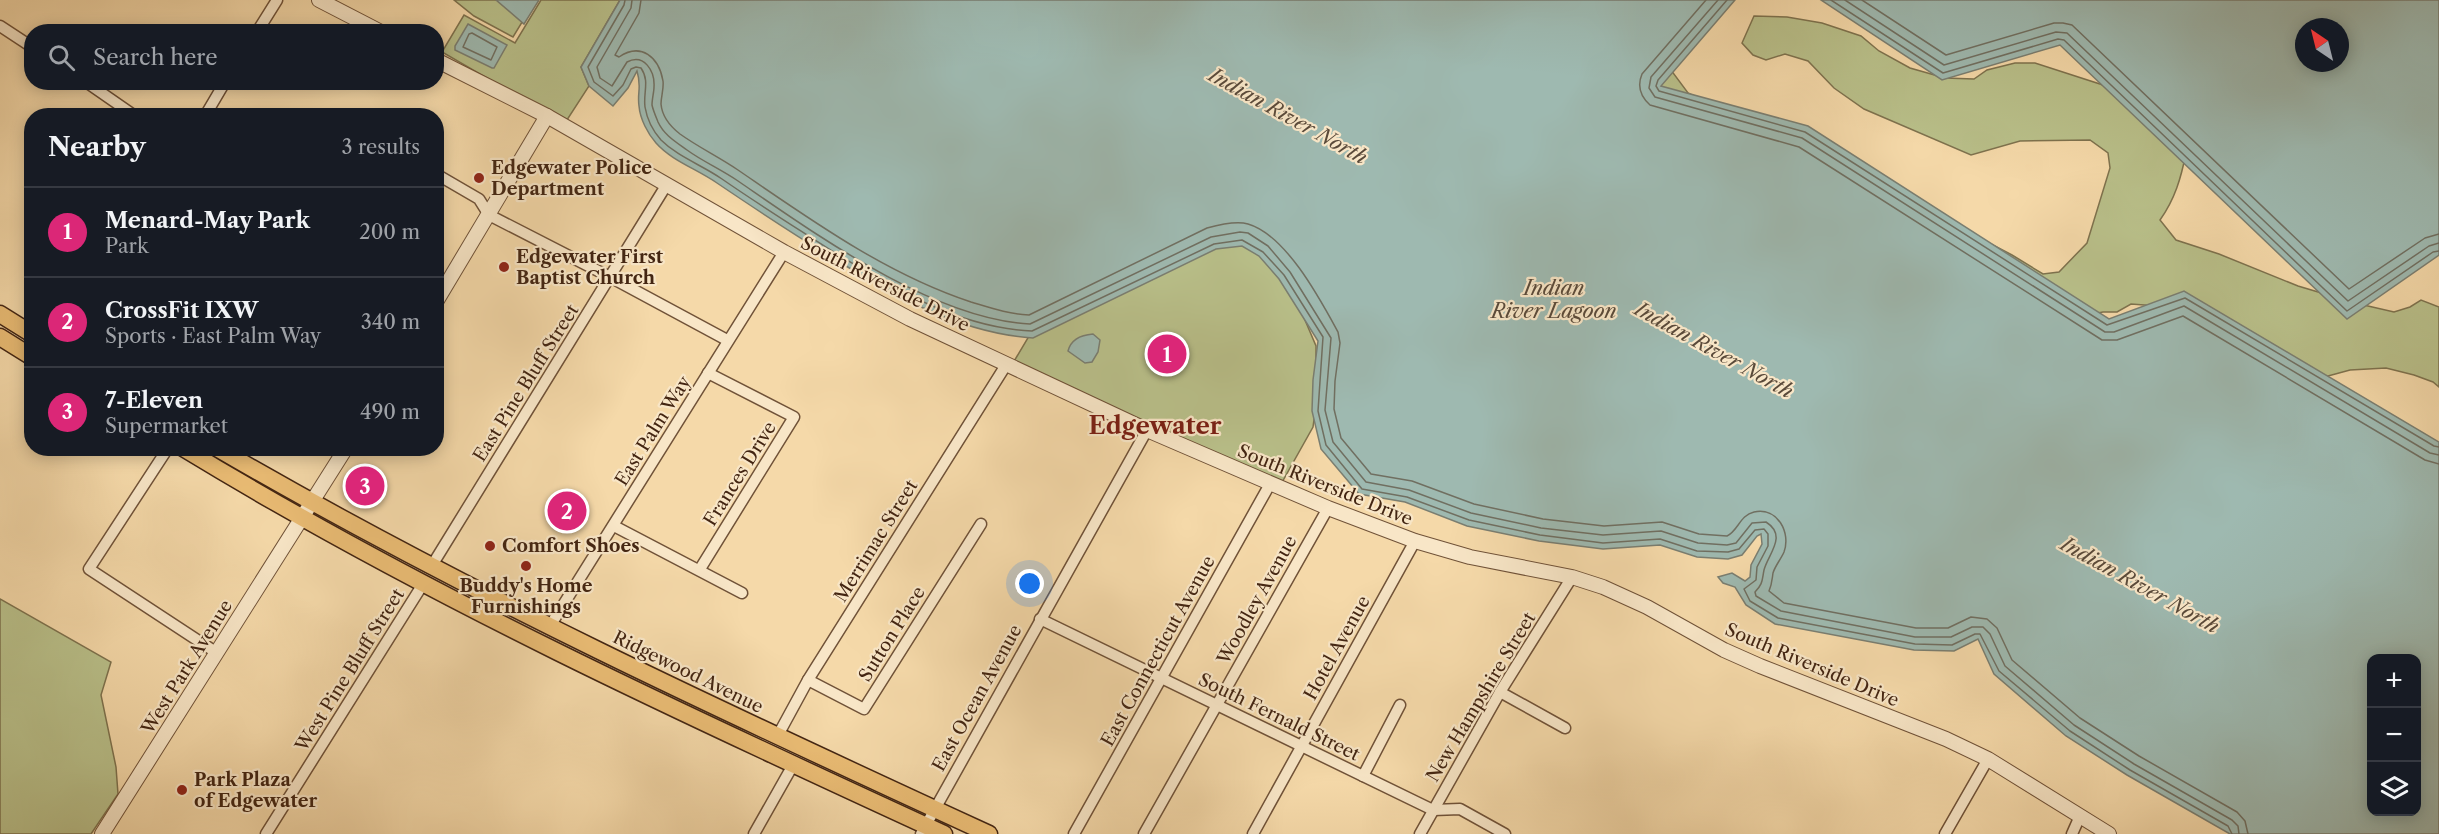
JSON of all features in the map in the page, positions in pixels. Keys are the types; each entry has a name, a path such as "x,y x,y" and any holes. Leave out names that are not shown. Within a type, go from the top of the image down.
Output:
{"main road":[{"path":"0,314 24,329"},
{"path":"0,335 24,343"},
{"path":"0,335 24,352"},
{"path":"196,456 302,519 430,587 924,830 944,834"},
{"name":"Ridgewood Avenue","path":"231,456 312,503 432,567 550,626 777,737 988,834"},
{"path":"430,587 450,587 534,630 550,626"},
{"path":"624,683 637,681 648,683 704,710 709,711 717,707"}],"street":[{"path":"262,24 277,0"},
{"path":"319,0 366,24"},
{"path":"0,26 24,41"},
{"name":"South Riverside Drive","path":"444,64 547,116 784,252 910,319 1147,430 1270,484 1415,541 1470,557 1572,577 1603,587 1647,607 1724,650 1760,666 1946,738 1988,759 2109,834"},
{"path":"98,90 123,108"},
{"path":"210,108 220,90"},
{"path":"444,289 547,116"},
{"path":"444,179 479,199 489,216 610,277 727,340"},
{"name":"East Pine Bluff Street","path":"432,567 667,184"},
{"name":"East Palm Way","path":"550,626 784,252"},
{"name":"Merrimac Street","path":"777,737 808,680 1006,364"},
{"name":"Frances Drive","path":"700,569 794,417 708,373"},
{"name":"East Ocean Avenue","path":"924,830 1147,430"},
{"path":"163,456 89,569 217,653"},
{"name":"West Park Avenue","path":"102,834 341,456"},
{"name":"East Connecticut Avenue","path":"1074,834 1270,484"},
{"name":"Woodley Avenue","path":"1144,834 1328,508"},
{"name":"Sutton Place","path":"808,680 864,709 981,524"},
{"path":"614,526 742,593"},
{"name":"Hotel Avenue","path":"1253,834 1415,541"},
{"name":"New Hampshire Street","path":"1420,834 1500,692 1572,577"},
{"name":"West Pine Bluff Street","path":"271,832 430,587"},
{"name":"South Fernald Street","path":"1040,619 1217,703 1433,810 1460,809 1505,834"},
{"path":"1500,692 1564,728"},
{"path":"1363,776 1400,705"},
{"path":"1945,834 1988,759"},
{"path":"754,834 793,765"},
{"path":"2072,834 2080,816"}],"green space":[{"path":"454,0 498,0 524,19 513,37 474,16"},
{"path":"541,0 620,0 581,67 589,86 565,123 444,53 444,49 464,15 515,43"},
{"path":"1754,16 1787,17 1822,23 1861,36 1879,51 1910,68 1945,78 1974,79 1987,70 2015,63 2035,63 2106,86 2186,153 2177,188 2160,220 2176,240 2219,254 2298,286 2355,303 2394,312 2410,307 2421,300 2439,307 2439,387 2433,382 2414,375 2386,368 2350,370 2328,376 2299,379 2171,307 2131,304 2117,312 2081,316 1612,83 1671,70 1688,93 1964,230 2043,274 2059,272 2087,243 2110,168 2108,153 2090,140 2020,141 1971,155 1864,109 1834,88 1808,61 1785,54 1766,60 1753,55 1742,43"},
{"path":"1194,212 1282,266 1316,346 1316,404 1313,427 1281,484 1013,363 1032,331"},
{"path":"0,599 111,662 101,695 116,767 118,794 91,834 0,834"}],"water":[{"path":"496,0 539,0 524,24"},
{"name":"Indian River Lagoon","path":"620,0 1735,0 1661,86 1808,126 2109,319 2184,291 2439,442 2439,834 2230,834 2127,775 2066,736 1994,674 1978,639 1954,651 1914,650 1775,624 1746,605 1735,587 1723,583 1718,577 1732,573 1745,581 1750,577 1751,565 1762,544 1761,534 1742,555 1728,559 1697,557 1660,545 1603,549 1539,541 1467,526 1405,502 1359,494 1321,449 1312,411 1318,341 1279,279 1259,256 1242,246 1216,249 1033,338 1005,335 952,320 876,284 669,155 653,139 643,121 639,106 637,71 628,88 613,106 589,86 581,67"},
{"path":"1821,0 2439,0 2439,255 2347,319 2060,45 1942,80"},
{"path":"468,24 507,45 494,68 455,50"},
{"path":"1093,334 1100,340 1098,352 1092,362 1085,363 1068,351 1071,343 1077,338"}],"place":[{"name":"Edgewater Police Department","path":"479,178"},
{"name":"Edgewater First Baptist Church","path":"504,267"},
{"name":"Menard-May Park","path":"1167,354"},
{"name":"7-Eleven","path":"365,486"},
{"name":"CrossFit IXW","path":"567,511"},
{"name":"Comfort Shoes","path":"490,546"},
{"name":"Buddy's Home Furnishings","path":"526,566"},
{"name":"Park Plaza of Edgewater","path":"182,790"}],"district":[{"name":"Edgewater","path":"1155,426"}],"water label":[{"name":"Indian River North","path":"1288,116"},
{"name":"Indian River North","path":"1714,350"},
{"name":"Indian River North","path":"2140,585"}]}
